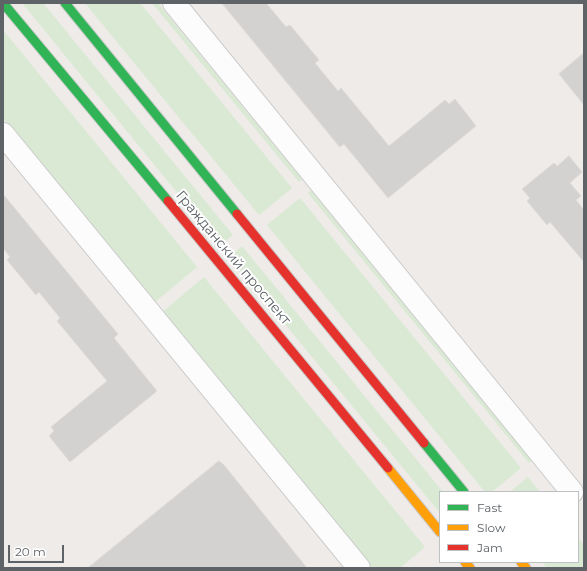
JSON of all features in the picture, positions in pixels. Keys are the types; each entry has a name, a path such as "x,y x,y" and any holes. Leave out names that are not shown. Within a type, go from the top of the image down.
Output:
{"main road":[{"name":"Гражданский проспект","path":"3,3 222,265 439,531"},
{"name":"Гражданский проспект","path":"65,3 463,491"}],"street":[{"path":"174,3 571,491"},
{"path":"3,134 359,568"}],"green space":[{"path":"22,3 43,3 233,235 220,245"},
{"path":"85,3 140,3 292,188 259,215"},
{"path":"152,3 158,3 302,179 299,182"},
{"path":"3,30 197,267 154,303 3,118"},
{"path":"311,190 532,461 529,463 308,193"},
{"path":"300,198 521,468 493,491 484,491 267,225"},
{"path":"242,246 442,491 439,491 439,512 230,257"},
{"path":"204,277 425,547 400,568 371,568 161,313"},
{"path":"528,477 539,491 511,491"},
{"path":"579,539 584,545 584,568 547,568 543,563 579,563"}],"building":[{"path":"222,3 266,3 286,27 290,25 319,60 315,63 338,91 341,88 389,146 445,100 449,104 455,99 476,126 388,198 344,144 340,147"},
{"path":"584,53 584,105 559,74"},
{"path":"569,156 582,172 570,183 581,196 576,200 584,210 584,262 550,222 547,225 527,201 530,198 522,189 554,163 557,166"},
{"path":"3,194 118,334 114,338 157,391 70,462 49,436 54,431 51,427 107,381 57,321 60,318 39,292 36,295 7,260 10,257 3,248"},
{"path":"219,461 224,465 307,568 88,568"}],"traffic: fast":[{"path":"3,3 168,201"},
{"path":"65,3 237,214"},
{"path":"424,443 463,491"}],"traffic: slow":[{"path":"388,468 439,531"},
{"path":"466,563 470,568"},
{"path":"522,563 526,568"}],"traffic: jam":[{"path":"168,201 388,468"},
{"path":"237,214 424,443"}]}
